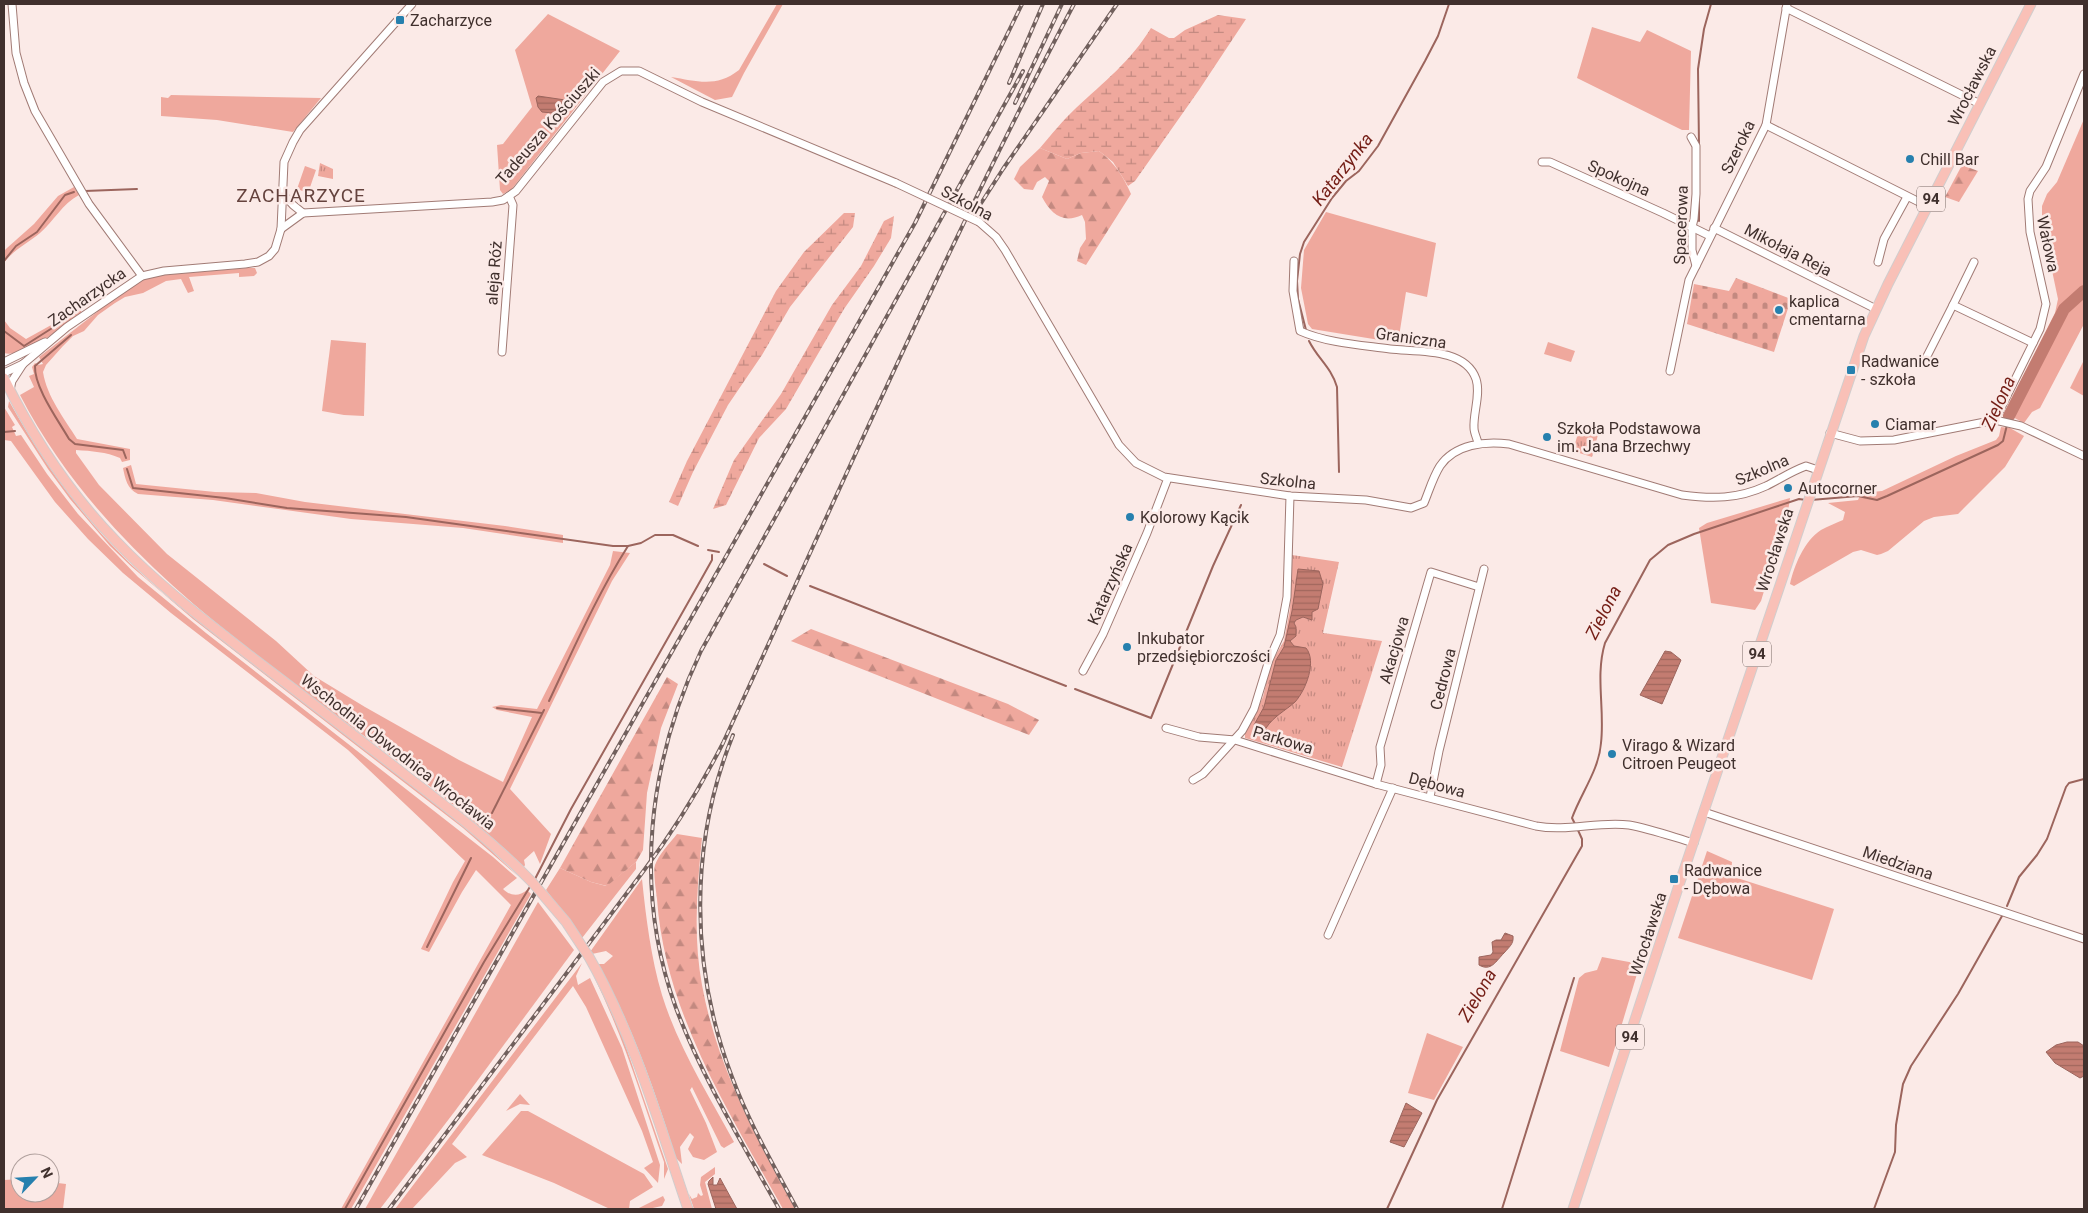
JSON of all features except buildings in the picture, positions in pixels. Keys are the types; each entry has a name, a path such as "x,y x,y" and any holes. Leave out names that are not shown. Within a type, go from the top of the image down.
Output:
{"main road":[{"name":"Wrocławska","path":"1830,433 1864,336 1876,309 2030,4"},
{"name":"Wschodnia Obwodnica Wrocławia","path":"4,378 36,439 66,482 104,529 141,566 196,613 477,831 532,882 566,922 606,987 627,1036 688,1209"},
{"name":"94","path":"1818,470 1830,433"},
{"name":"Wrocławska","path":"1573,1209 1818,470"}],"street":[{"path":"12,4 16,53 24,84 35,111 89,204 142,276 164,271 258,262 269,256 275,249 281,229 284,162 296,136 412,4"},
{"path":"1786,6 1980,104"},
{"name":"Szeroka","path":"1696,266 1766,124 1786,6"},
{"name":"Tadeusza Kościuszki","path":"303,213 492,202 509,196 516,190 603,82 615,73 626,70 646,74 702,102 857,166"},
{"name":"Wałowa","path":"1998,421 2035,341 2046,304 2030,232 2028,199 2030,190 2046,167 2084,74"},
{"path":"1766,124 1927,206"},
{"name":"Spacerowa","path":"1670,372 1689,280 1696,266 1692,250 1692,227 1696,194 1696,146 1691,137"},
{"name":"Spokojna","path":"1542,162 1550,162 1710,236"},
{"name":"Szkolna","path":"857,166 979,222 996,237 1119,444 1131,459 1159,476 1290,496 1366,500 1408,508 1417,507 1424,503 1442,464 1459,451 1478,443 1486,442 1509,444 1682,495 1699,497 1734,497 1765,486 1806,466 1818,470"},
{"path":"281,229 303,213 282,193"},
{"name":"aleja Róż","path":"502,352 512,205 509,196"},
{"path":"1878,262 1884,239 1907,197"},
{"name":"Mikołaja Reja","path":"1714,228 1876,309"},
{"name":"Graniczna","path":"1294,261 1293,291 1300,331 1311,336 1338,341 1436,353 1455,358 1472,371 1476,379 1474,429 1478,443"},
{"path":"1924,362 1974,262"},
{"name":"Zacharzycka","path":"4,362 48,341 142,276"},
{"path":"1953,305 2035,341"},
{"name":"Zacharzycka","path":"4,373 23,364 40,351 48,341"},
{"path":"4,355 15,357"},
{"path":"10,391 12,381 23,364"},
{"path":"1830,433 1860,441 1894,440 1998,421 2011,423 2084,456"},
{"name":"Katarzyńska","path":"1083,671 1103,634 1147,533 1168,478"},
{"name":"Parkowa","path":"1290,496 1284,620 1254,709 1236,740 1393,788"},
{"name":"Cedrowa","path":"1430,797 1438,751 1484,569"},
{"name":"Akacjowa","path":"1376,784 1381,765 1380,747 1431,572 1479,587"},
{"path":"1166,728 1199,737 1236,740"},
{"path":"1193,780 1203,774 1236,740"},
{"name":"Dębowa","path":"1328,935 1393,788 1550,829 1629,825 1694,843"},
{"name":"Miedziana","path":"1704,812 2084,940"}],"green space":[{"path":"777,4 783,4 732,97 715,100 671,77 706,82 731,76 739,70"},
{"path":"548,14 620,51 511,190 503,194 500,190 497,145 503,144 532,107 515,50"},
{"path":"1218,15 1246,19 1135,181 1128,186 1113,162 1099,151 1081,153 1067,159 1040,148 1071,113 1126,61 1151,28 1169,38 1174,38 1185,30"},
{"path":"1592,27 1640,42 1647,30 1691,51 1689,130 1682,130 1577,78"},
{"path":"171,95 321,98 293,132 217,120 161,116 161,97 168,98"},
{"path":"2084,119 2084,324 2040,408 2032,412 2024,423 2005,413 2055,313 2058,299 2042,223 2042,206 2047,194 2057,182"},
{"path":"1040,148 1067,159 1081,153 1099,151 1118,170 1131,194 1086,265 1077,261 1080,248 1086,239 1085,222 1082,215 1075,218 1063,218 1049,208 1042,197 1049,181 1045,177 1037,182 1033,190 1024,189 1014,179 1020,167"},
{"path":"320,163 333,169 333,179 318,176"},
{"path":"1962,165 1978,171 1959,202 1945,197"},
{"path":"305,166 316,170 308,193 297,189"},
{"path":"74,187 79,195 68,203 40,233 16,250 4,263 4,251 34,224 58,196"},
{"path":"1326,212 1436,243 1427,297 1406,292 1398,343 1312,329 1308,324 1301,288 1304,250"},
{"path":"844,213 855,213 853,227 790,307 762,355 728,405 693,472 678,506 669,502 687,461 776,291 804,252"},
{"path":"894,216 891,238 844,309 786,409 759,438 726,505 713,509 734,460 781,394 832,305 861,266 884,221"},
{"path":"255,268 257,273 254,276 239,277 239,273 189,277 194,291 188,293 181,279 166,281 143,293 125,297 98,315 84,331 73,336 63,346 46,365 43,372 48,390 57,407 77,439 130,449 130,460 122,462 120,458 115,456 93,451 76,450 76,453 99,485 167,554 276,641 314,676 459,760 503,782 532,717 497,710 492,707 501,705 537,709 610,565 613,551 630,553 612,581 510,789 551,834 540,864 534,851 524,860 524,867 459,810 391,756 251,651 184,596 122,536 66,470 20,395 34,387 29,376 34,374 32,367 35,363 38,365 43,364 39,357 97,312 96,310 146,278"},
{"path":"1736,278 1791,299 1774,352 1687,324 1694,284 1729,291"},
{"path":"80,309 82,313 33,346 22,351 4,353 4,320 10,328 26,339"},
{"path":"331,340 366,343 364,416 322,411"},
{"path":"1548,342 1575,351 1571,362 1544,354"},
{"path":"2084,360 2084,396 2070,388"},
{"path":"9,401 43,458 82,511 112,545 146,578 200,623 480,840 519,877 463,828 193,619 132,567 110,546 70,499 8,407"},
{"path":"4,407 15,425 12,427 16,436 21,435 47,474 78,514 138,577 206,633 493,857 517,878 503,889 512,894 518,895 527,890 531,894 351,1209 341,1209 511,905 476,870 429,952 421,949 465,861 348,750 171,613 123,573 88,539 55,502 11,441 4,440"},
{"path":"1580,426 1599,431 1592,457 1573,451"},
{"path":"2001,427 2010,428 2024,436 2005,467 1958,514 1934,517 1924,521 1888,551 1881,554 1877,555 1861,550 1853,552 1794,586 1790,584 1797,562 1805,547 1821,530 1843,520 1845,512 1828,503 1858,500 1861,493 1882,491 1956,456 1996,440"},
{"path":"131,465 136,484 215,492 256,493 305,502 505,526 563,535 563,543 463,528 351,519 213,500 138,494 127,483 123,468"},
{"path":"1790,498 1788,512 1761,601 1755,610 1711,603 1699,528 1707,523"},
{"path":"1292,555 1339,562 1323,633 1382,641 1342,767 1245,738 1245,733 1263,697 1271,663 1284,641 1290,609"},
{"path":"811,629 1008,704 1039,720 1029,735 791,641"},
{"path":"667,677 678,684 661,728 647,793 643,850 636,862 607,886 591,882 560,868"},
{"path":"677,834 702,838 697,893 699,967 717,1044 752,1128 795,1209 783,1209 742,1136 703,1060 686,1022 672,982 662,941 654,872 659,857"},
{"path":"1707,851 1732,862 1731,876 1834,909 1812,980 1678,938"},
{"path":"636,862 636,869 582,938 546,890 560,868 591,882 606,886"},
{"path":"642,879 652,952 662,995 676,1033 694,1070 734,1142 724,1148 721,1146 692,1087 690,1090 717,1152 704,1160 693,1157 688,1149 694,1137 690,1133 680,1147 682,1164 676,1158 651,1083 622,1011 598,964 604,964 613,956 606,951 592,954 590,952"},
{"path":"538,902 574,950 380,1209 365,1209"},
{"path":"1602,957 1640,964 1609,1067 1560,1051 1579,978 1585,973 1597,970"},
{"path":"582,963 576,976 578,985 590,978 622,1048 660,1165 658,1183 644,1168 653,1162 642,1131 586,1007 573,986 452,1144 467,1157 455,1163 412,1209 395,1209"},
{"path":"593,975 611,1009 624,1041 668,1169 664,1179 664,1162 640,1091 614,1021"},
{"path":"1427,1033 1463,1047 1434,1100 1408,1093"},
{"path":"520,1094 530,1105 520,1104 506,1111"},
{"path":"521,1111 528,1111 644,1174 653,1187 630,1201 629,1209 610,1209 554,1183 482,1155"},
{"path":"715,1167 715,1174 705,1182 712,1209 694,1209 689,1194 692,1199 697,1197 698,1193 701,1196 703,1195 700,1185 701,1177"},
{"path":"4,1180 10,1180 10,1203 60,1203 60,1183 66,1184 63,1209 4,1209"},
{"path":"663,1196 665,1200 662,1206 637,1209"}],"shaded area":[{"path":"538,96 572,101 563,114 542,112 538,107 536,98"},
{"path":"1298,569 1319,571 1323,584 1318,609 1312,612 1312,620 1303,617 1296,620 1294,623 1296,636 1290,641 1294,646 1306,648 1310,660 1309,675 1303,690 1295,702 1276,717 1266,728 1261,729 1254,725 1264,707 1276,660 1284,647 1292,611"},
{"path":"1665,651 1671,652 1681,660 1662,704 1640,695"},
{"path":"1505,933 1513,936 1513,941 1509,947 1490,966 1483,967 1479,965 1479,957 1491,955 1493,952 1492,942 1501,940"},
{"path":"2078,1042 2084,1046 2084,1076 2080,1078 2055,1063 2046,1052 2056,1045"},
{"path":"1406,1103 1422,1113 1404,1147 1390,1142"},
{"path":"713,1177 713,1185 717,1185 720,1178 737,1209 716,1209 708,1184"}],"waterway":[{"name":"Katarzynka","path":"1306,330 1298,299 1297,281 1300,254 1304,242 1332,198 1346,181 1359,171 1378,146 1438,36 1449,4"},
{"path":"1699,146 1698,69 1704,29 1711,4"},
{"path":"1699,153 1699,178"},
{"path":"85,191 137,189"},
{"path":"4,261 16,246 37,232 65,195 74,192"},
{"path":"1699,201 1699,221"},
{"name":"Zielona","path":"2009,416 2064,309 2084,291"},
{"path":"4,331 24,346 68,318"},
{"path":"71,335 35,366 38,384 42,393 69,439 75,444 123,450 126,458"},
{"name":"Katarzynka","path":"1309,341 1328,368 1337,387 1339,472"},
{"name":"Zielona","path":"1811,500 1858,496 1877,500 1998,445 2003,441 2007,425"},
{"path":"4,432 15,431"},
{"path":"127,469 133,488 225,498 287,508 406,517 613,546 628,546 641,543 655,535 673,535 698,546"},
{"name":"Zielona","path":"1575,824 1572,818 1600,753 1602,730 1600,680 1605,643 1650,560 1668,545 1694,534 1799,499 1806,500"},
{"path":"1075,689 1151,718 1213,566 1241,505"},
{"path":"549,701 596,603 628,546"},
{"path":"708,550 719,552"},
{"path":"535,879 571,809 712,560 712,555"},
{"path":"764,564 787,576"},
{"path":"810,586 1066,686"},
{"path":"497,708 542,713"},
{"path":"492,813 544,710"},
{"path":"2007,906 2019,877 2047,839 2066,787 2069,783 2084,779"},
{"name":"Zielona","path":"1387,1209 1437,1100 1582,846 1582,839 1577,828"},
{"path":"427,947 471,858"},
{"path":"345,1209 484,962 531,885"},
{"path":"1874,1209 1895,1152 1896,1125 1903,1084 1911,1066 1958,994 2002,916"},
{"path":"1502,1209 1574,978"}],"railway":[{"path":"356,1209 915,223 1022,4"},
{"path":"1009,83 1043,4"},
{"path":"1015,103 1062,4"},
{"path":"389,1209 656,854 687,808 723,743 937,279 1074,4"},
{"path":"978,208 1117,4"},
{"path":"779,1209 698,1060 676,1008 663,963 654,918 651,873 652,827 658,782 669,737 683,694 701,651 1023,71"},
{"path":"733,735 719,776 708,819 702,862 700,906 702,949 708,992 718,1035 732,1077 754,1128 797,1209"}],"place":[{"name":"Zacharzyce","path":"400,20"},
{"name":"Chill Bar","path":"1910,159"},
{"name":"kaplica cmentarna","path":"1779,310"},
{"name":"Radwanice - szkoła","path":"1851,370"},
{"name":"Ciamar","path":"1875,424"},
{"name":"Szkoła Podstawowa im. Jana Brzechwy","path":"1547,437"},
{"name":"Autocorner","path":"1788,488"},
{"name":"Kolorowy Kącik","path":"1130,517"},
{"name":"Inkubator przedsiębiorczości","path":"1127,647"},
{"name":"Virago & Wizard Citroen Peugeot","path":"1612,754"},
{"name":"Radwanice - Dębowa","path":"1674,879"}],"district":[{"name":"ZACHARZYCE","path":"301,195"}]}
